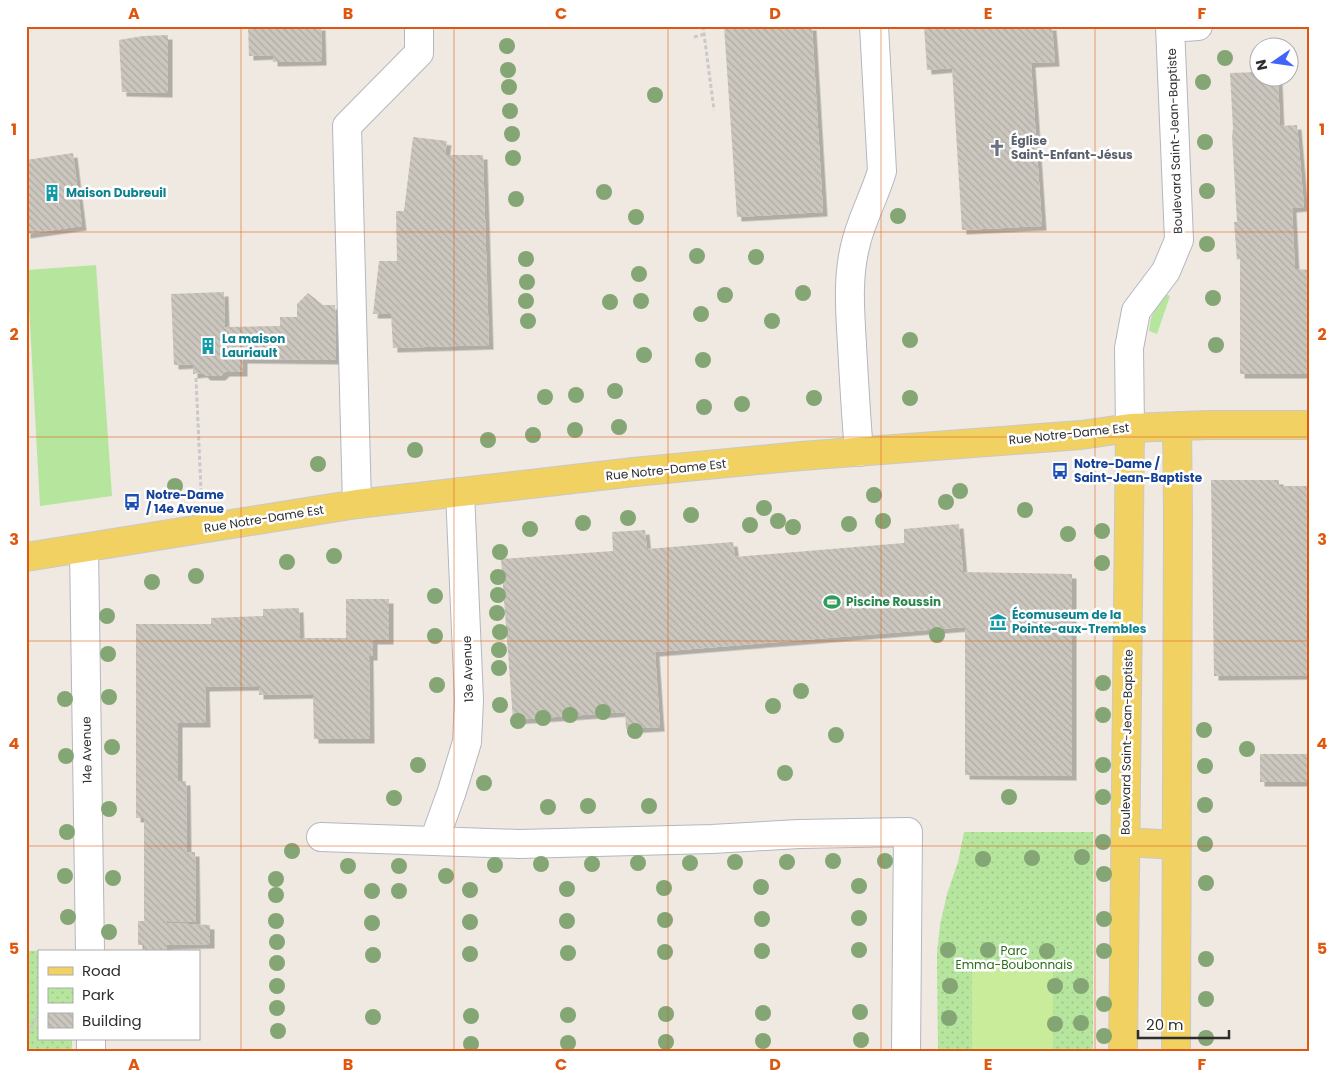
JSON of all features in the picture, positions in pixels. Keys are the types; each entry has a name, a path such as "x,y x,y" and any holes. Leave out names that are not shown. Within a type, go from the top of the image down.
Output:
{"main road":[{"name":"Rue Notre-Dame Est","path":"26,557 358,504 634,472 1081,435 1130,428 1310,425"},
{"path":"1176,1052 1177,426"},
{"name":"Boulevard Saint-Jean-Baptiste","path":"1123,1052 1130,428"},
{"path":"1126,842 1176,845"}],"street":[{"path":"358,504 347,126 419,53 419,26"},
{"path":"859,452 850,300 851,271 856,243 882,171 874,26"},
{"path":"1170,27 1198,26"},
{"name":"Boulevard Saint-Jean-Baptiste","path":"1130,428 1129,348 1136,311 1166,271 1179,240 1170,27"},
{"name":"13e Avenue","path":"434,841 467,742 469,700 460,492"},
{"name":"14e Avenue","path":"84,548 90,950"},
{"path":"321,837 519,844 908,832 906,1052"}],"path":[{"path":"703,26 714,110"},
{"path":"694,37 705,34"},
{"path":"196,378 201,490"},
{"path":"26,1040 38,1012"}],"green space":[{"path":"96,265 112,496 40,506 27,270"},
{"path":"1163,293 1170,296 1157,334 1149,331 1151,318"},
{"name":"Parc Emma-Boubonnais","path":"964,832 1093,832 1093,1052 938,1052 937,953 940,925 947,894 958,862"},
{"path":"26,951 38,951 38,1040 72,1040 72,1052 26,1052"},
{"path":"972,961 1053,961 1053,1052 972,1052"}],"building":[{"path":"248,26 321,26 322,61 273,62 273,55 249,56"},
{"path":"724,26 812,26 823,212 737,217"},
{"name":"Église Saint-Enfant-Jésus","path":"924,26 1052,26 1055,62 1031,63 1042,226 962,230 952,68 927,70"},
{"path":"168,35 168,93 122,92 119,40 143,36"},
{"path":"1248,72 1248,88 1278,88 1280,126 1297,125 1304,207 1292,208 1295,269 1310,270 1310,374 1240,374 1240,259 1237,260 1234,222 1237,222 1230,73"},
{"path":"413,137 447,141 445,155 483,155 489,345 393,348 391,314 373,314 379,261 397,261 396,211 404,211"},
{"name":"Maison Dubreuil","path":"73,153 82,226 26,234 26,160"},
{"path":"224,292 225,327 280,326 280,317 297,317 297,304 308,293 323,305 335,305 336,360 243,359 243,372 225,372 221,376 206,376 203,373 193,374 193,364 174,365 171,294"},
{"path":"1211,480 1279,480 1279,486 1310,486 1310,675 1214,676"},
{"path":"959,524 963,572 1072,574 1072,776 965,775 965,627 655,652 660,727 626,729 625,712 513,720 501,559 613,551 612,532 645,530 647,549 733,542 735,557 904,543 904,529"},
{"path":"346,599 389,599 389,640 373,640 373,656 369,656 370,739 314,739 313,694 259,695 259,686 205,687 206,723 178,723 178,781 186,781 187,852 195,852 196,922 167,921 167,923 210,925 210,944 167,945 167,950 144,950 144,945 138,945 138,921 144,921 144,818 136,818 136,624 211,624 211,618 263,616 263,609 299,608 300,638 346,638"},
{"path":"1260,754 1310,754 1310,782 1260,782"}],"place":[{"name":"Église Saint-Enfant-Jésus","path":"997,148"},
{"name":"Maison Dubreuil","path":"52,193"},
{"name":"La maison Lauriault","path":"208,346"},
{"name":"Notre-Dame / Saint-Jean-Baptiste","path":"1060,471"},
{"name":"Notre-Dame / 14e Avenue","path":"132,502"},
{"name":"Piscine Roussin","path":"832,602"},
{"name":"Écomuseum de la Pointe-aux-Trembles","path":"998,622"}]}
